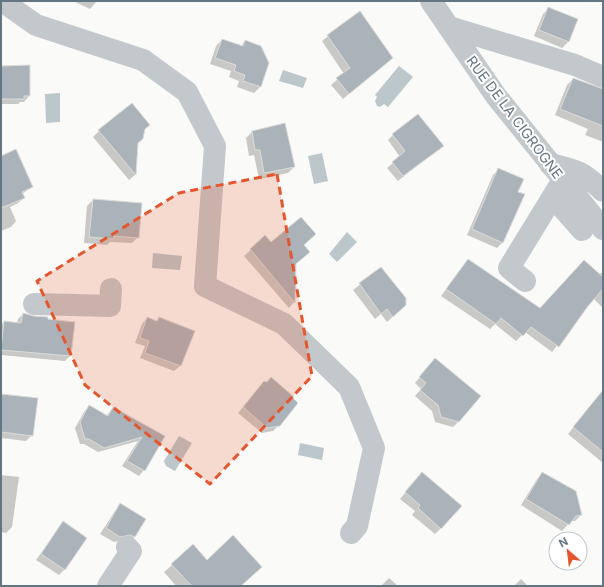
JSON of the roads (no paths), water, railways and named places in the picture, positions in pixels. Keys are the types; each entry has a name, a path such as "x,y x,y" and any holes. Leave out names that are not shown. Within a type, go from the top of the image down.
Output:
{"street":[{"path":"2,1 36,24 143,60 186,92 215,146 205,286 284,324 350,387 374,448 357,526 351,533"},
{"name":"RUE DE LA CIGROGNE","path":"432,1 555,180 603,229"},
{"path":"449,27 575,65 603,77"},
{"path":"525,281 510,268 555,180 578,170 603,191"},
{"path":"555,180 582,230"},
{"path":"34,304 110,306 111,289"},
{"path":"108,586 130,551 127,547"}]}
